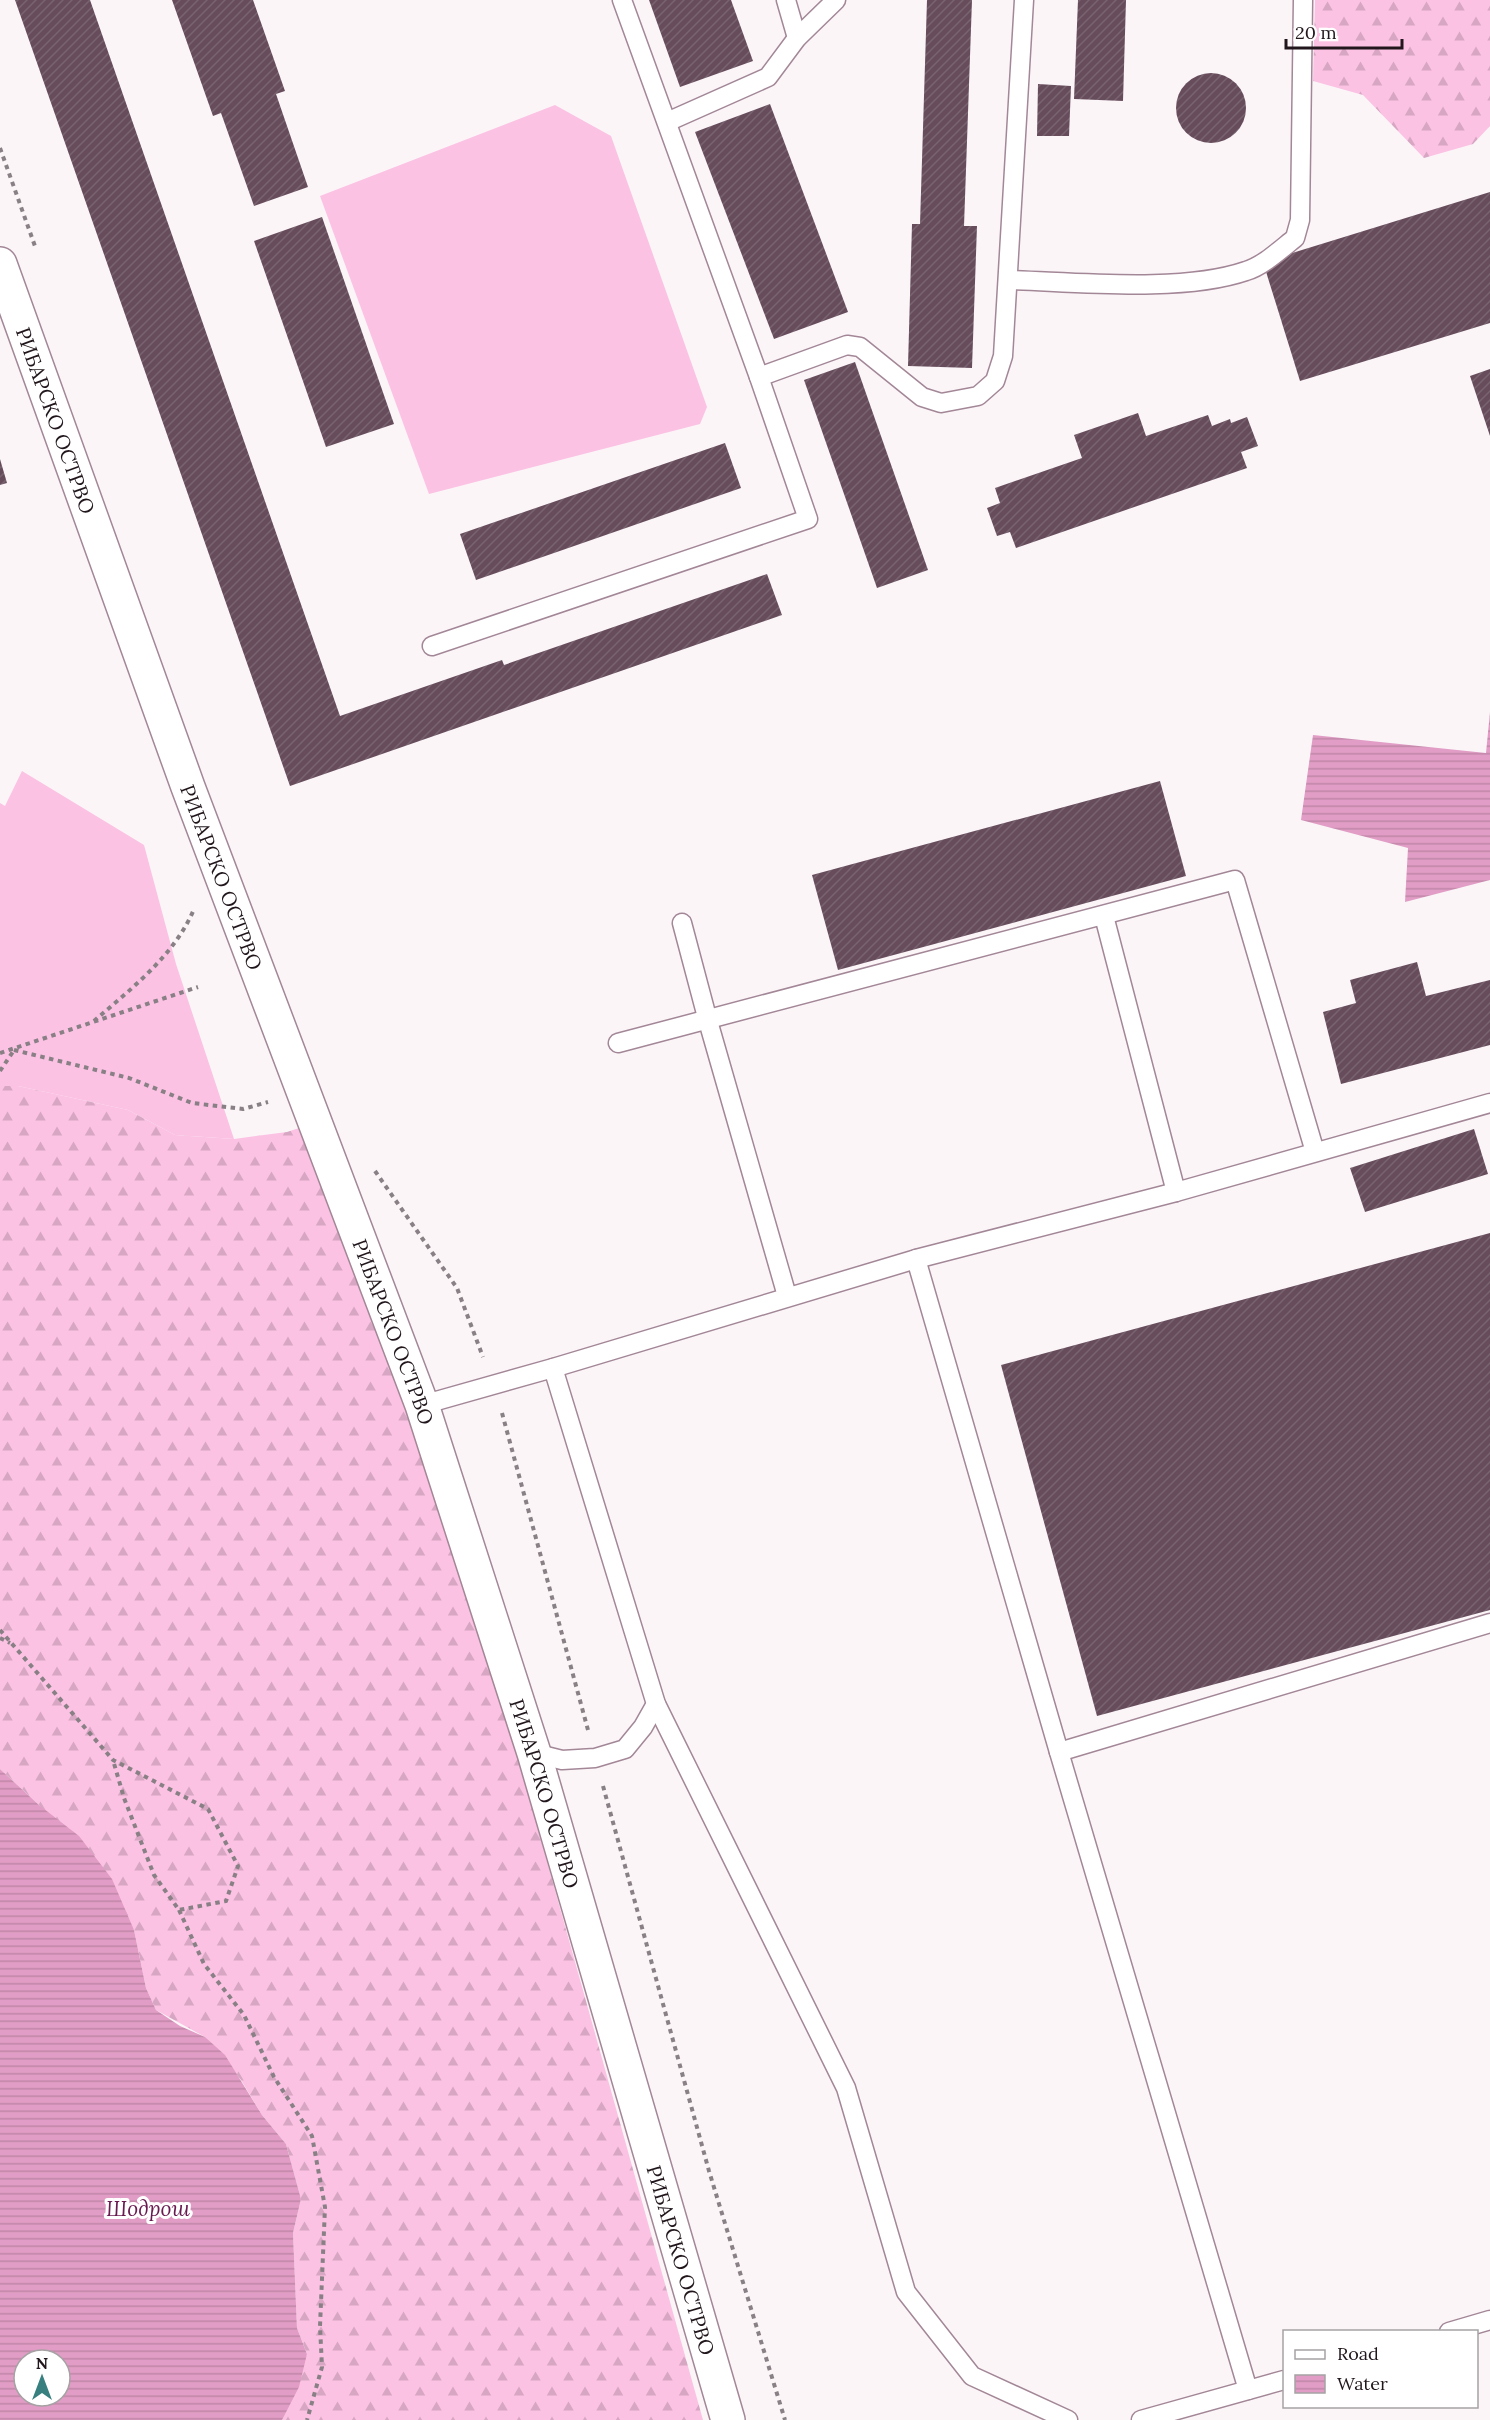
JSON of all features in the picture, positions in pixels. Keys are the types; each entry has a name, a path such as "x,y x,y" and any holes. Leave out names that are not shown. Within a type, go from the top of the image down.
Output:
{"street":[{"name":"РИБАРСКО ОСТРВО","path":"0,264 184,776 422,1405 534,1753 728,2420"}],"lane":[{"path":"432,646 808,519 622,0"},
{"path":"786,0 797,38"},
{"path":"667,122 768,77 797,38 836,0"},
{"path":"759,377 847,345 860,346 922,397 941,403 978,396 995,381 1003,356 1024,0"},
{"path":"1008,279 1162,283 1208,279 1248,271 1295,238 1300,220 1303,0"},
{"path":"618,1043 1235,880 1315,1152"},
{"path":"1104,916 1176,1192"},
{"path":"682,923 788,1296"},
{"path":"422,1405 916,1259 1176,1192 1490,1103"},
{"path":"916,1259 1248,2390"},
{"path":"553,1368 656,1704 846,2088 906,2292 972,2376 1068,2420"},
{"path":"1059,1752 1490,1623"},
{"path":"534,1753 562,1760 595,1758 625,1749 643,1727 656,1704"},
{"path":"1452,2330 1490,2319"},
{"path":"1141,2420 1283,2380"}],"path":[{"path":"94,1021 136,985 171,948 193,912 214,856"},
{"path":"0,1053 198,987"},
{"path":"14,1050 55,1058 129,1078 192,1103 243,1109 304,1092"},
{"path":"0,1071 14,1050"},
{"path":"0,1630 113,1760 208,1809 238,1866 226,1901 179,1910"},
{"path":"0,1638 11,1644"},
{"path":"113,1760 124,1798 154,1875 179,1910 204,1964 244,2015 274,2077 312,2136 325,2207 320,2315 322,2367 307,2420"}],"green space":[{"path":"1315,0 1490,0 1490,126 1473,144 1424,158 1363,95 1313,81"},
{"path":"555,105 611,136 707,407 700,424 429,494 320,196"},
{"path":"22,771 144,845 176,964 234,1139 175,1135 128,1110 18,1086 0,1086 0,803 5,806"},
{"path":"0,1086 18,1086 128,1110 175,1135 234,1139 287,1132 314,1123 441,1482 703,2420 282,2420 307,2354 297,2328 293,2233 301,2199 286,2144 262,2115 241,2080 205,2037 156,2010 146,1988 134,1930 39,1805 0,1769"}],"water":[{"path":"1490,712 1490,880 1405,902 1408,848 1301,820 1313,735 1486,753"},
{"name":"Шодрош","path":"0,1769 39,1805 79,1836 112,1879 134,1930 146,1988 156,2010 180,2026 205,2037 225,2055 262,2115 286,2144 301,2199 293,2233 297,2328 307,2354 299,2387 282,2420 0,2420"}],"building":[{"path":"15,0 90,0 340,716 502,660 504,665 767,574 782,615 290,786"},
{"path":"172,0 253,0 285,91 276,94 308,187 254,206 221,113 213,116"},
{"path":"649,0 731,0 753,61 680,87"},
{"path":"927,0 972,0 964,226 977,226 972,368 908,366 912,224 920,224"},
{"path":"1078,0 1126,0 1123,101 1074,99"},
{"path":"1204,73 1218,73 1231,78 1241,88 1246,108 1241,128 1231,138 1218,143 1204,143 1191,138 1181,128 1176,115 1176,101 1181,88 1191,78"},
{"path":"1038,84 1071,86 1069,136 1037,136"},
{"path":"770,104 848,312 774,339 695,132"},
{"path":"1490,192 1490,323 1300,381 1263,262"},
{"path":"322,217 394,424 326,447 254,241"},
{"path":"855,362 928,570 877,588 804,380"},
{"path":"1490,369 1490,436 1470,376"},
{"path":"1138,413 1146,436 1208,415 1212,426 1230,419 1231,423 1247,417 1258,446 1241,452 1247,468 1016,548 1010,532 997,536 987,508 1000,503 995,488 1082,458 1074,435"},
{"path":"725,443 741,488 476,580 460,534"},
{"path":"0,459 7,483 0,485"},
{"path":"1160,781 1186,876 838,970 812,875"},
{"path":"1417,962 1426,996 1490,980 1490,1045 1341,1084 1323,1012 1356,1003 1350,980"},
{"path":"1474,1129 1488,1174 1365,1212 1350,1168"},
{"path":"1490,1233 1490,1610 1097,1716 1001,1365"}]}
